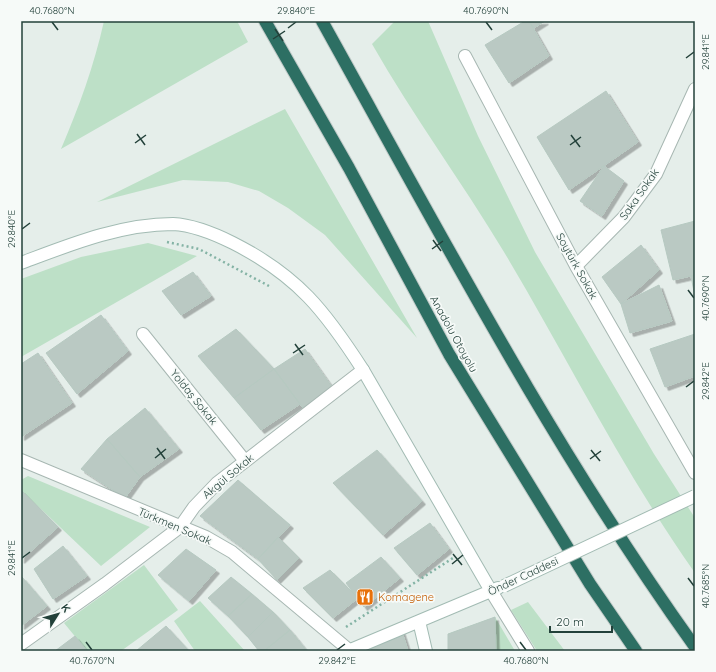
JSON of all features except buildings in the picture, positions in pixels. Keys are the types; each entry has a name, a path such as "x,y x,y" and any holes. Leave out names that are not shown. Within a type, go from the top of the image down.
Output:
{"highway":[{"name":"Anadolu Otoyolu","path":"265,21 349,168 449,354 586,578 636,651"},
{"path":"322,21 487,319 554,433 627,549 695,647"}],"street":[{"name":"Soytürk Sokak","path":"465,56 576,266 695,473"},
{"name":"Saka Sokak","path":"576,266 624,218 656,174 695,89"},
{"path":"21,263 93,237 174,224 194,228 223,238 247,250 279,270 297,284 323,313 363,370 491,591 528,651"},
{"name":"Yoldaş Sokak","path":"143,334 245,461"},
{"name":"Akgül Sokak","path":"21,644 180,527 207,492 363,370"},
{"name":"Türkmen Sokak","path":"21,460 206,537 232,552 348,651"},
{"name":"Önder Caddesi","path":"348,651 504,586 695,496"},
{"path":"420,621 426,651"}],"path":[{"path":"161,241 198,249 270,286"},
{"path":"332,636 458,554"}],"green space":[{"path":"104,21 237,21 248,42 61,149 86,86"},
{"path":"395,21 428,21 478,136 535,252 654,454 695,518 695,573 644,495 620,455 504,252 404,97 372,44"},
{"path":"285,109 417,338 325,235 288,208 259,191 228,182 183,180 97,202"},
{"path":"148,243 197,256 21,357 21,279 81,257"},
{"path":"28,476 150,527 101,566 21,490 21,480"},
{"path":"144,565 178,610 121,651 87,651 64,623"},
{"path":"200,601 245,651 195,651 174,621"},
{"path":"528,602 565,651 537,651 511,610"},
{"path":"495,617 515,651 448,651 448,634"}],"place":[{"name":"Komagene","path":"365,597"}]}
